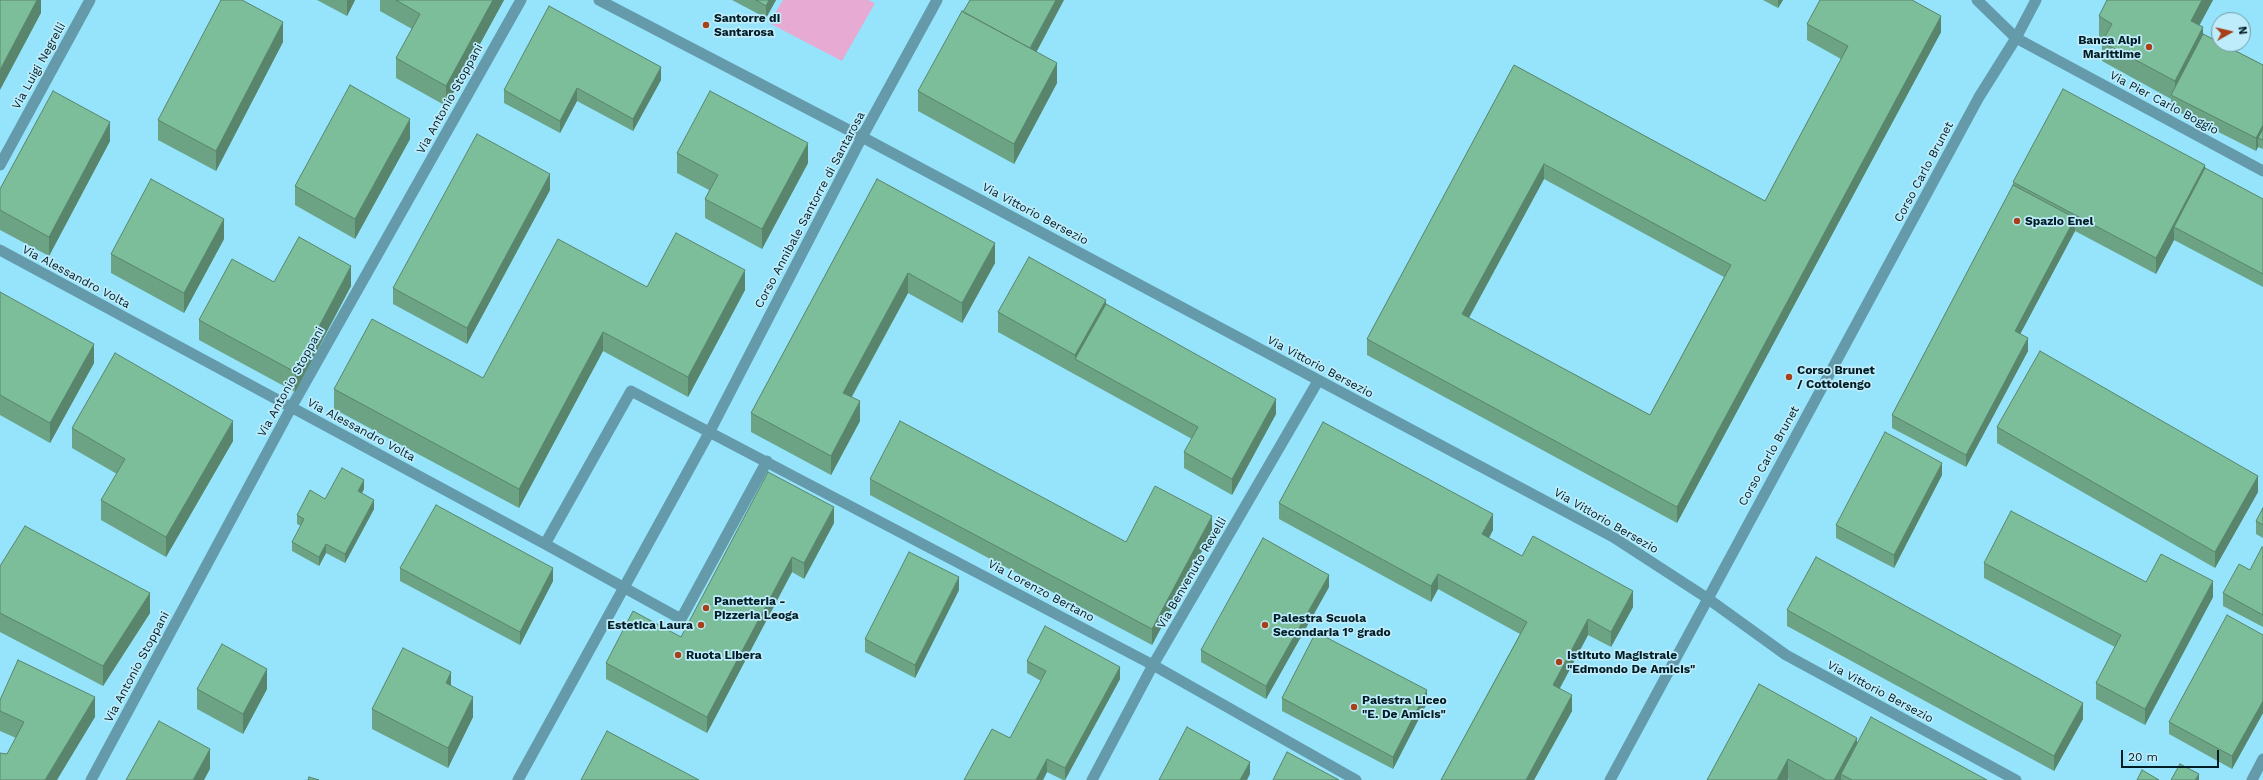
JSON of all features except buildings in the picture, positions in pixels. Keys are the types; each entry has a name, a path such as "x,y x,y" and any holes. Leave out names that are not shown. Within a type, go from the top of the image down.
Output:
{"street":[{"name":"Via Luigi Negrelli","path":"0,165 90,0"},
{"name":"Via Antonio Stoppani","path":"92,780 291,408 521,0"},
{"name":"Via Vittorio Bersezio","path":"599,0 862,137 1613,537 1707,598 1786,655 2016,780"},
{"name":"Corso Annibale Santorre di Santarosa","path":"518,780 709,433 862,137 936,0"},
{"name":"Via Pier Carlo Boggio","path":"1977,0 2016,38 2263,171"},
{"name":"Corso Carlo Brunet","path":"1610,780 1979,97 2016,38 2036,0"},
{"name":"Via Alessandro Volta","path":"0,250 625,588"},
{"name":"Via Benvenuto Revelli","path":"1092,780 1154,665 1318,381"},
{"path":"546,544 631,391 709,433"},
{"name":"Via Lorenzo Bertano","path":"709,433 767,461 1154,665 1356,780"},
{"path":"625,588 681,619 767,461"},
{"path":"2252,780 2263,759"}],"shaded area":[{"path":"783,0 868,0 875,3 842,61 769,23"}],"place":[{"name":"Santorre di Santarosa","path":"706,25"},
{"name":"Banca Alpi Marittime","path":"2149,47"},
{"name":"Spazio Enel","path":"2017,221"},
{"name":"Corso Brunet / Cottolengo","path":"1789,377"},
{"name":"Panetteria - Pizzeria Leoga","path":"706,608"},
{"name":"Estetica Laura","path":"701,625"},
{"name":"Palestra Scuola Secondaria 1° grado","path":"1265,625"},
{"name":"Ruota Libera","path":"678,655"},
{"name":"Istituto Magistrale \"Edmondo De Amicis\"","path":"1559,662"},
{"name":"Palestra Liceo \"E. De Amicis\"","path":"1354,707"}]}
